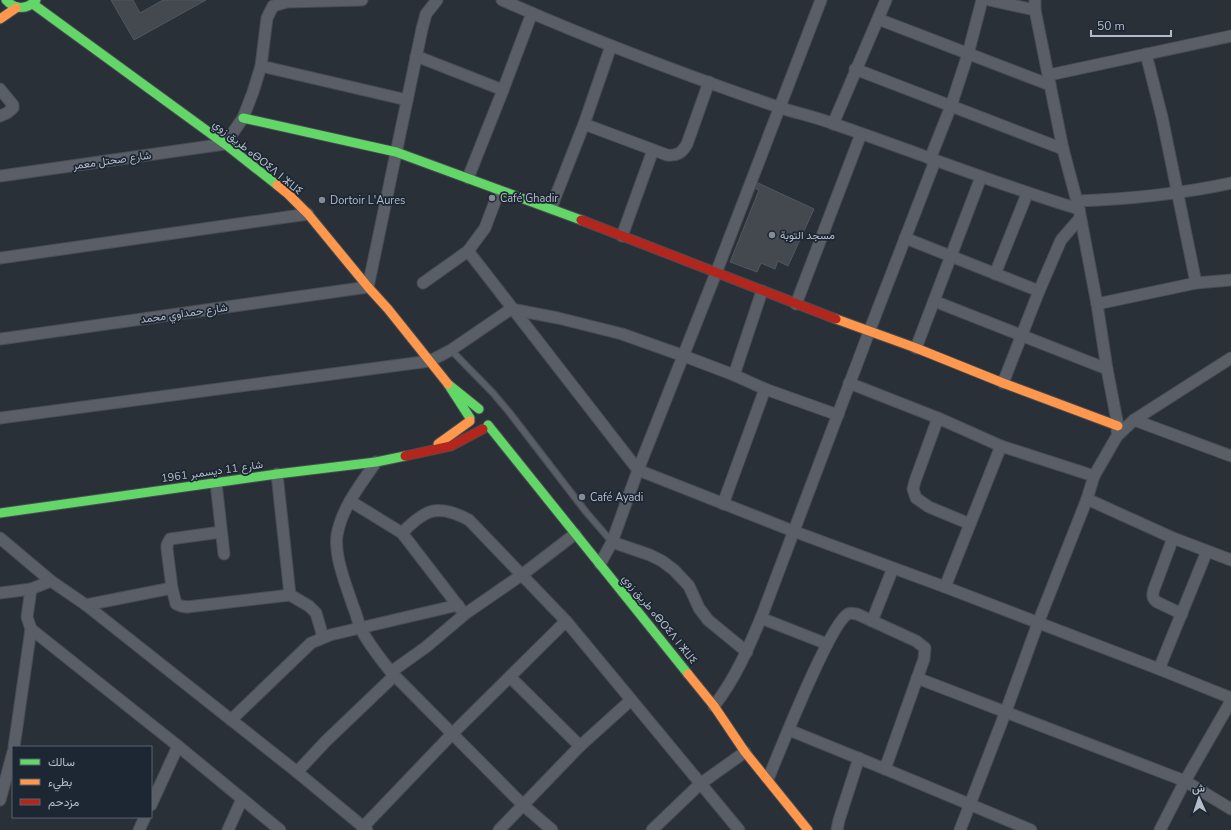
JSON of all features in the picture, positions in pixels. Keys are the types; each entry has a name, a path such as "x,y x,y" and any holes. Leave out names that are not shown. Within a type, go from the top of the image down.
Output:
{"main road":[{"path":"4,1 16,8 22,9 34,2"},
{"name":"طريق زوي ⴰⴱⵔⵉⴷ ⵏ ⵣⵡⵉ","path":"34,2 225,144 288,194 308,214 388,309 448,384"},
{"path":"0,19 16,8"},
{"path":"243,118 396,152 499,191 551,208 868,332 916,348 1117,431"},
{"path":"448,384 479,409 482,409 489,414 490,422 485,427 476,428 473,426 448,384"},
{"path":"427,452 470,419 473,412 479,409"},
{"name":"طريق زوي ⴰⴱⵔⵉⴷ ⵏ ⵣⵡⵉ","path":"485,427 600,564 714,706 746,752 808,830"},
{"name":"شارع 11 ديسمبر 1961","path":"0,513 277,474 376,462 451,446 485,427"}],"street":[{"path":"225,144 243,118 253,92 260,66 267,18 273,6 287,2 362,0"},
{"path":"368,287 426,14 437,0"},
{"path":"502,0 611,46 709,82 779,107 833,124 1027,194 1078,209 1115,200 1178,193 1231,184"},
{"path":"600,564 612,542 638,470 684,356 821,0"},
{"path":"833,124 886,0"},
{"path":"714,706 726,691 747,652 761,618 868,332 905,238 933,160 968,54 982,0"},
{"path":"989,0 1035,5 1063,148 1078,209 1097,304 1117,431"},
{"path":"468,178 532,13"},
{"path":"878,19 968,54 1050,80 1146,54 1231,36"},
{"path":"551,208 584,124 611,46"},
{"path":"1146,54 1162,117 1196,283"},
{"path":"416,56 503,90"},
{"path":"260,66 407,100"},
{"path":"856,69 1063,148"},
{"path":"584,124 667,155 673,155 684,150 709,82"},
{"path":"0,90 13,105 13,108 0,116"},
{"path":"796,304 861,134"},
{"name":"شارع صحتل معمر","path":"0,176 225,144"},
{"path":"622,236 653,150"},
{"path":"916,348 981,177"},
{"path":"423,283 468,251 485,228 499,191"},
{"path":"995,274 1027,194"},
{"path":"1003,383 1061,240 1078,209"},
{"path":"0,258 308,214"},
{"path":"905,238 1040,291"},
{"path":"468,251 511,309 638,470 793,531 1038,622 1159,669 1231,700 1185,781 1160,830"},
{"path":"1097,304 1196,283 1231,280"},
{"name":"شارع حمداوي محمد","path":"0,339 368,287"},
{"path":"734,375 762,291"},
{"path":"934,301 1107,368"},
{"path":"0,418 430,361 451,350 511,309 558,318 622,334 734,375 765,389 838,415"},
{"path":"960,830 1006,712 1038,622 1087,499 1094,476 1117,431 1231,358"},
{"path":"849,383 938,418 1002,446 1094,476"},
{"path":"723,504 765,389"},
{"path":"938,418 913,489 916,498 929,507 970,524"},
{"path":"1134,420 1231,456"},
{"path":"945,587 1002,446"},
{"path":"376,462 350,501 337,535 341,568 361,628 376,654 392,674 523,805 552,830"},
{"path":"277,474 290,595"},
{"path":"216,483 224,554"},
{"path":"1087,499 1172,538 1231,560"},
{"path":"350,501 402,533 465,614"},
{"path":"402,533 418,517 428,512 442,510 456,512 469,520 566,620 630,700 739,830"},
{"path":"221,532 170,538 167,549 172,588 176,604 187,607 290,595 309,606 316,613 323,637"},
{"path":"297,772 392,674 426,648 465,614 523,574 575,534"},
{"path":"0,538 51,581 86,605 297,772 365,828 452,734 566,620"},
{"path":"1172,538 1154,589 1153,596 1157,602 1182,614"},
{"path":"612,542 650,555 662,561 674,570 689,586 699,608 708,620 747,652"},
{"path":"1159,669 1207,551"},
{"path":"872,621 893,568"},
{"path":"0,593 31,589 51,581"},
{"path":"86,605 172,588"},
{"path":"14,746 31,629 27,617 31,589"},
{"path":"231,720 311,643 330,634 458,605"},
{"path":"768,779 827,644 843,618 848,613 857,614 916,641 925,648 924,659 885,769"},
{"path":"761,618 827,644"},
{"path":"31,629 178,746 280,830"},
{"path":"510,677 580,746"},
{"path":"917,678 1185,781 1231,809"},
{"path":"498,830 580,746 630,700"},
{"path":"789,730 1031,830"},
{"path":"152,802 178,746"},
{"path":"652,830 700,784 746,752"},
{"path":"0,800 2,784 12,755"},
{"path":"837,830 859,758"},
{"path":"228,830 242,799"},
{"path":"140,830 145,818"}],"lane":[{"path":"451,350 493,393 509,412 586,512 612,542"}],"building":[{"path":"111,0 133,0 140,13 163,0 206,0 134,40"},
{"name":"مسجد التوبة","path":"756,182 814,209 788,266 778,261 775,269 761,263 757,272 730,262 759,190 754,188"}],"traffic: fast":[{"path":"6,0 13,6 21,8 29,6 36,0"},
{"path":"33,4 225,144 277,185"},
{"path":"243,118 396,152 581,220"},
{"path":"470,418 448,384 479,409"},
{"path":"488,425 688,674"},
{"path":"0,513 277,474 376,462 405,456"}],"traffic: slow":[{"path":"0,19 16,8"},
{"path":"277,185 308,214 388,309 448,384"},
{"path":"836,319 916,348 1003,383 1118,426"},
{"path":"438,444 470,421"},
{"path":"688,674 714,706 745,752 808,830"}],"traffic: jam":[{"path":"581,220 836,319"},
{"path":"405,456 451,446 483,429"}],"place":[{"name":"Café Ghadir","path":"492,198"},
{"name":"Dortoir L'Aures","path":"322,200"},
{"name":"مسجد التوبة","path":"772,235"},
{"name":"Café Ayadi","path":"582,497"}]}
